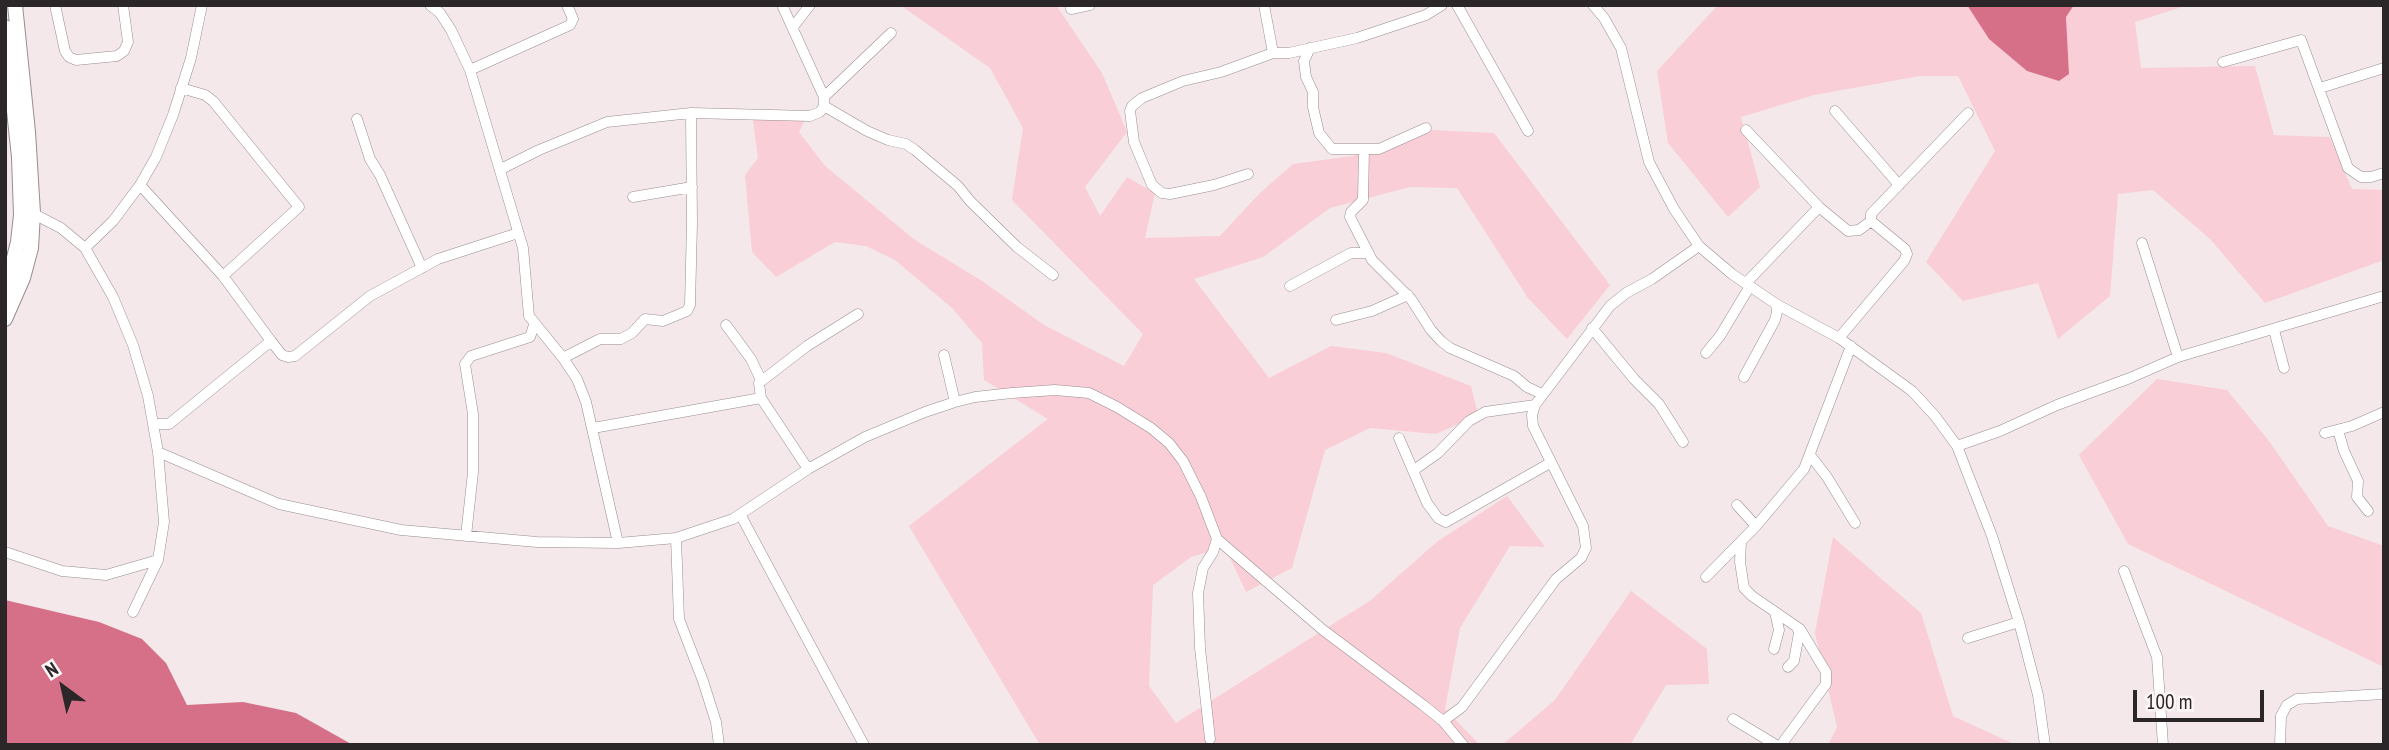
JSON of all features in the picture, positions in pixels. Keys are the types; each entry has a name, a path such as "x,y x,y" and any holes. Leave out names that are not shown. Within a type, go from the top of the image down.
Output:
{"main road":[{"path":"5,319 23,278 31,248 27,210 28,132 15,5"},
{"path":"5,27 12,158 27,210 5,293"}],"street":[{"path":"55,5 65,51 75,60 117,56 124,51 128,42 123,5"},
{"path":"85,248 113,221 140,185 156,157 191,58 202,5"},
{"path":"430,5 452,30 470,70 523,248 529,316 577,379 593,428 618,542"},
{"path":"470,70 570,25 573,19 567,5"},
{"path":"782,5 824,101 867,131 888,141 906,144 915,150 958,186 1017,247 1054,275"},
{"path":"793,27 810,5"},
{"path":"1070,9 1090,5"},
{"path":"1264,5 1273,53"},
{"path":"1248,174 1214,185 1170,194 1162,193 1152,185 1134,142 1130,111 1137,101 1183,81 1221,72 1273,53 1289,53 1373,33 1426,15 1442,5"},
{"path":"1457,5 1528,131"},
{"path":"1593,5 1604,18 1621,48 1648,162 1674,209 1699,246 1776,304 1839,338 1913,391 1957,446 1992,536 2019,622 2038,695 2045,745"},
{"path":"500,169 607,122 691,113 810,116 820,112 824,101 891,33"},
{"path":"2223,62 2301,40 2348,168 2361,177 2384,173"},
{"path":"1310,48 1304,61 1306,77 1313,92 1313,107 1319,133 1332,149 1385,148 1426,128"},
{"path":"2320,88 2384,68"},
{"path":"181,88 205,95 213,101 299,207 223,276"},
{"path":"1835,111 1899,185"},
{"path":"563,358 600,339 621,339 632,333 645,319 663,321 687,311 690,305 691,113"},
{"path":"1871,221 1871,214 1968,113"},
{"path":"357,119 370,159 380,175 422,268"},
{"path":"1746,130 1819,207 1848,231 1859,230 1871,221"},
{"path":"1364,150 1363,200 1359,207 1351,212 1350,217 1368,254 1408,295 1431,330 1450,348 1514,376 1527,387 1542,394"},
{"path":"140,185 223,276 285,356 295,356 370,296 438,259 518,233"},
{"path":"633,197 692,187"},
{"path":"1706,353 1720,336 1748,285 1819,207"},
{"path":"27,210 61,228 85,248 113,297 133,345 148,396 158,452 164,522 158,561 133,612"},
{"path":"1839,338 1907,254 1905,249 1871,221"},
{"path":"2142,243 2178,358"},
{"path":"1443,721 1462,707 1556,579 1581,558 1586,548 1583,526 1533,426 1535,405 1610,306 1699,246"},
{"path":"1290,286 1351,253 1368,254"},
{"path":"1336,320 1372,311 1408,295"},
{"path":"1957,446 2000,432 2057,405 2178,358 2384,296"},
{"path":"1744,377 1775,320 1776,304"},
{"path":"761,380 807,345 858,314"},
{"path":"467,536 473,472 472,414 466,359 530,337 534,325"},
{"path":"726,325 751,359 761,380 761,398 808,469"},
{"path":"1592,328 1634,379 1659,404 1683,442"},
{"path":"2274,330 2284,368"},
{"path":"153,424 169,424 271,341"},
{"path":"1706,577 1756,526 1804,469 1851,346"},
{"path":"944,355 955,402"},
{"path":"158,452 279,504 401,530 537,542 618,542 676,538 733,519 808,469 865,438 925,411 975,397 1055,390 1089,393 1103,398 1151,428 1169,443 1183,461 1201,497 1217,539 1323,630 1443,721 1463,745"},
{"path":"593,428 761,398"},
{"path":"1414,470 1438,453 1461,428 1477,416 1491,410 1535,405"},
{"path":"2325,433 2384,412"},
{"path":"2338,430 2344,452 2358,481 2357,497 2368,511"},
{"path":"1399,438 1431,512 1446,522 1550,463"},
{"path":"1810,455 1855,523"},
{"path":"1737,505 1756,526"},
{"path":"740,514 864,745"},
{"path":"676,538 679,619 703,681 716,722 719,745"},
{"path":"1210,739 1200,648 1198,593 1203,568 1217,539"},
{"path":"1733,719 1779,745 1826,684 1824,669 1797,627 1744,588 1740,562 1741,542"},
{"path":"5,552 62,571 106,575 158,561"},
{"path":"2124,570 2157,657 2163,745"},
{"path":"1774,612 1779,630 1774,649"},
{"path":"1968,638 2019,622"},
{"path":"1788,667 1794,661 1800,633 1797,627"},
{"path":"2280,745 2281,716 2287,705 2297,699 2384,694"}],"shaded area":[{"path":"900,5 1056,5 1102,73 1127,132 1085,187 1100,216 1127,177 1155,193 1145,238 1220,236 1259,194 1293,164 1353,156 1431,130 1494,133 1610,285 1567,339 1528,298 1457,188 1410,187 1330,208 1263,257 1194,279 1269,378 1331,346 1386,353 1471,386 1478,415 1436,434 1370,428 1325,450 1292,568 1246,592 1225,547 1191,557 1153,585 1149,686 1176,723 1371,600 1438,541 1507,496 1545,547 1510,546 1460,628 1445,709 1480,745 1040,745 909,526 1048,419 984,380 982,343 952,308 895,260 866,246 835,242 776,277 752,252 745,175 758,158 752,114 807,115 799,132 825,166 915,240 982,281 1044,325 1124,366 1143,334 1012,200 1023,128 990,68"},
{"path":"1718,5 1967,5 1989,39 2027,71 2059,81 2069,73 2066,17 2074,5 2188,5 2135,22 2141,68 2255,66 2274,135 2330,137 2352,189 2384,190 2384,260 2265,303 2210,239 2153,190 2118,194 2110,296 2058,339 2038,283 1963,301 1926,262 1995,151 1958,76 1920,76 1814,95 1741,117 1760,187 1728,217 1668,143 1657,71"},
{"path":"1967,5 2074,5 2066,17 2069,74 2059,81 2027,71 1989,39"},
{"path":"2157,379 2227,390 2269,441 2328,526 2384,546 2384,667 2128,544 2079,455"},
{"path":"1833,537 1921,613 1953,716 2016,745 1828,745 1837,727 1815,633"},
{"path":"1631,591 1707,649 1709,684 1666,685 1630,745 1502,745 1555,700"},
{"path":"5,600 99,622 142,639 166,663 187,705 243,702 296,713 353,745 5,745"}]}
